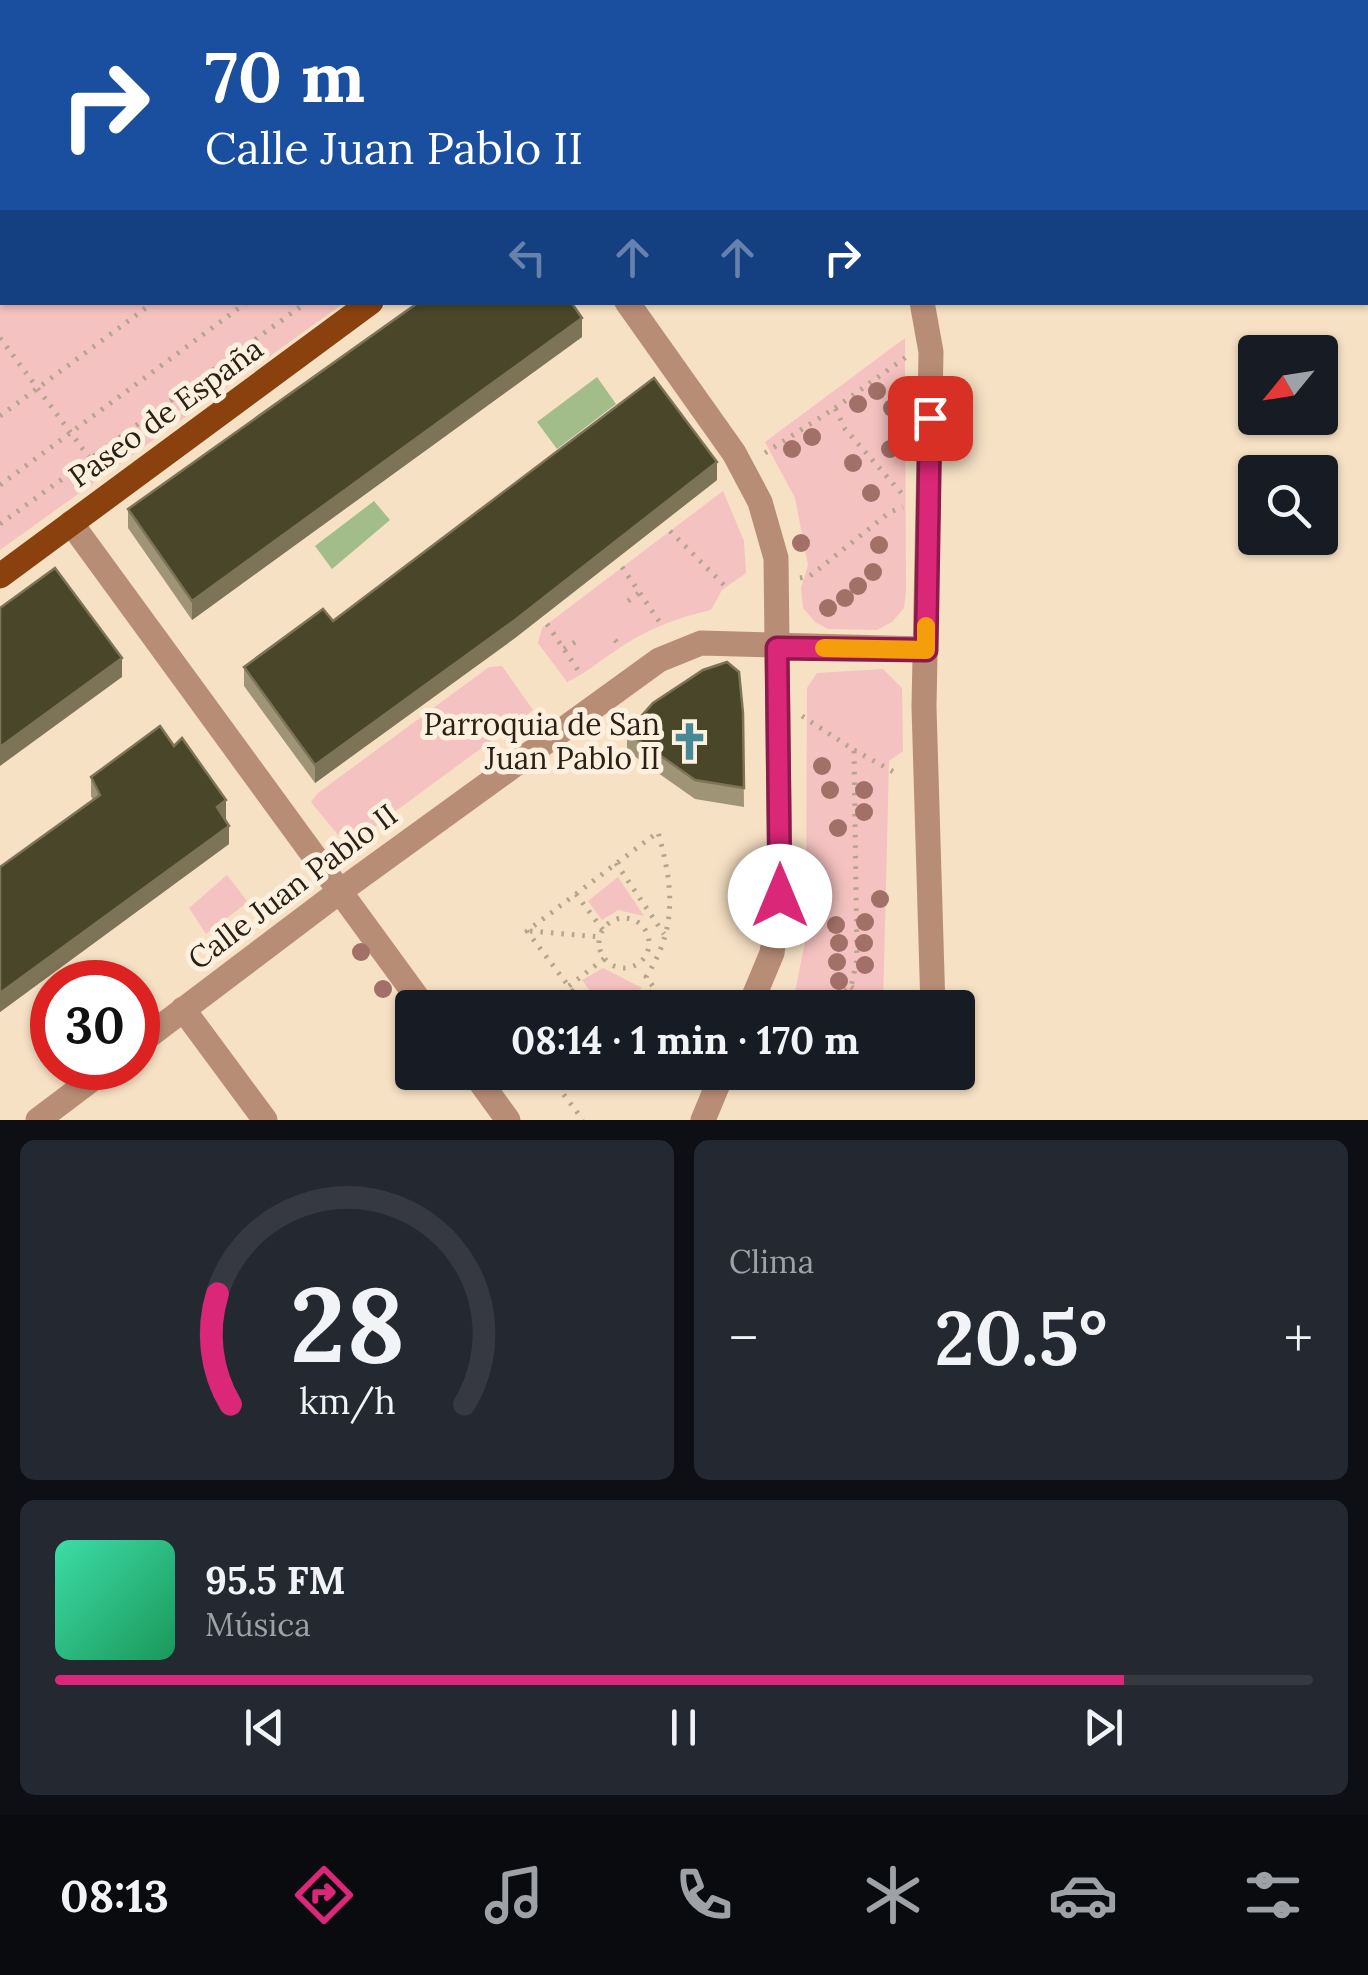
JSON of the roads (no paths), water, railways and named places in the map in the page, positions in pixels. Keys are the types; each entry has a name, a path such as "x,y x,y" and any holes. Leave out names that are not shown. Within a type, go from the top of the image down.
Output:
{"main road":[{"name":"Paseo de España","path":"0,576 366,305"}],"street":[{"path":"629,305 734,453 760,502 776,558 780,896 772,952 756,990"},
{"path":"923,305 931,352 924,707 932,990"},
{"path":"72,523 411,990"},
{"name":"Calle Juan Pablo II","path":"160,1027 658,660 700,643 926,650"},
{"path":"183,1010 265,1120"},
{"path":"38,1120 78,1090"},
{"path":"486,1090 508,1120"},
{"path":"703,1120 715,1090"}],"place":[{"name":"Parroquia de San Juan Pablo II","path":"690,742"}]}
